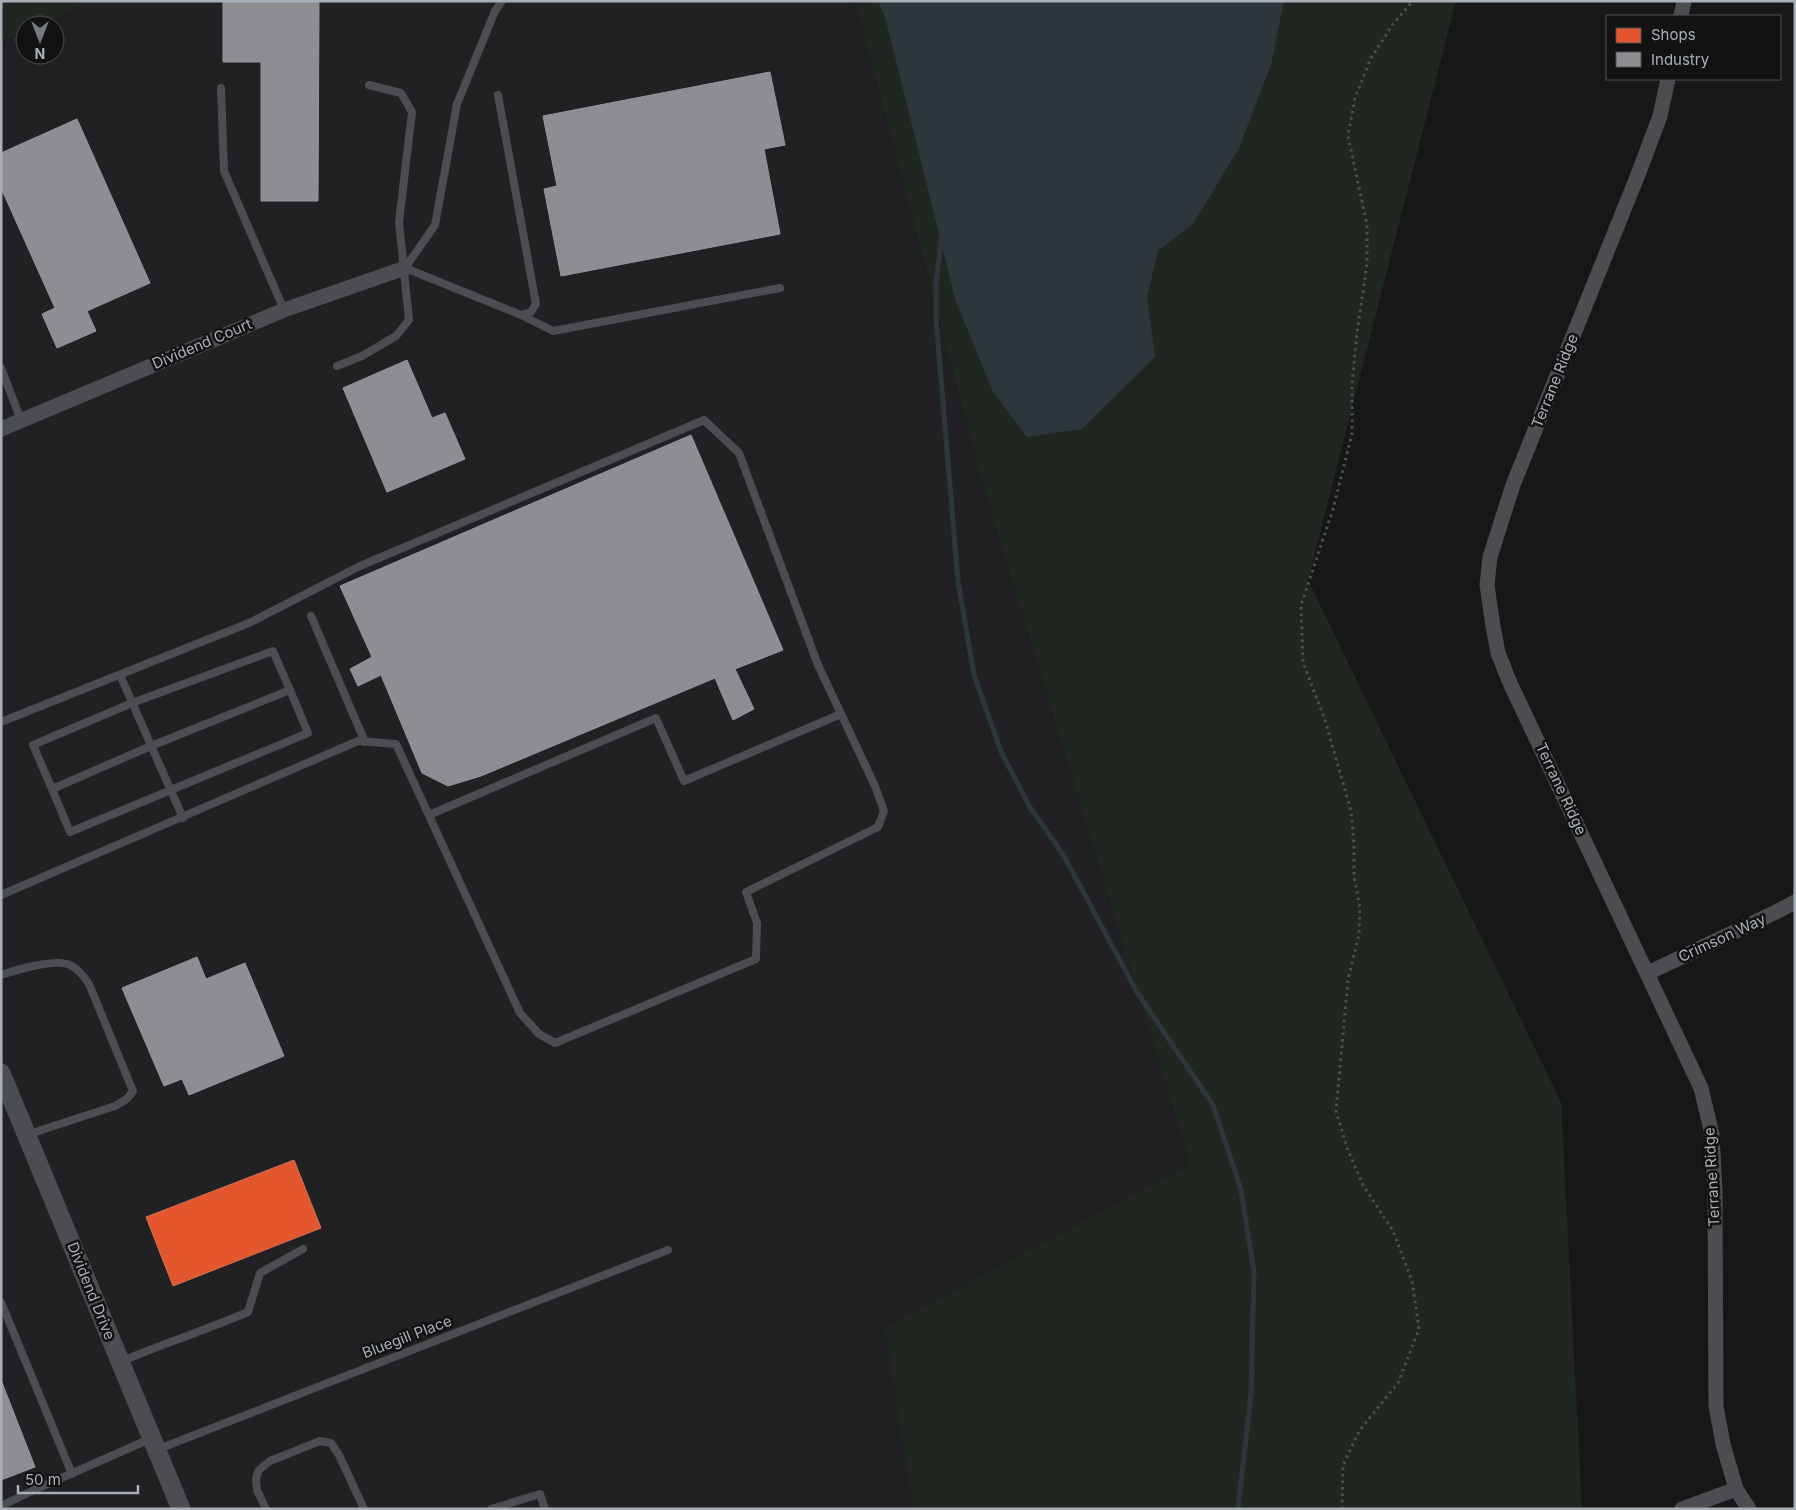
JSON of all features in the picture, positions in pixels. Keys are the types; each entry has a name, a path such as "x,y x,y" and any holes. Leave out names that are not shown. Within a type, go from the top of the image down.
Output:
{"street":[{"path":"1681,15 1684,1"},
{"name":"Terrane Ridge","path":"1668,80 1660,116 1639,172 1513,485 1490,557 1487,585 1498,653 1514,691 1701,1088 1712,1134 1715,1192 1716,1406 1723,1444 1736,1488 1749,1509"},
{"name":"Dividend Court","path":"1,429 284,310 405,268"},
{"name":"Crimson Way","path":"1648,973 1795,902"},
{"name":"Dividend Drive","path":"1,1073 181,1509"},
{"path":"1682,1509 1736,1488"}],"lane":[{"path":"405,268 435,225 457,104 495,11 502,1"},
{"path":"337,366 362,356 396,336 409,320 399,222 412,112 401,93 369,85"},
{"path":"221,88 224,171 284,310"},
{"path":"498,95 536,304 531,312 521,315"},
{"path":"405,268 521,315 553,331 780,288"},
{"path":"1,368 21,420"},
{"path":"1,722 249,623 360,566 704,420 739,453 818,664 884,811 878,826 746,892 757,923 756,959 555,1044 540,1034 520,1014 396,744 358,741 1,895"},
{"path":"311,616 366,742"},
{"path":"273,651 290,690 308,732 70,832 33,745 132,703 273,651"},
{"path":"120,675 183,818"},
{"path":"52,789 151,746 290,690"},
{"path":"428,815 656,718 684,781 841,714"},
{"path":"1,975 20,969 52,964 68,964 82,974 89,984 133,1091 127,1099 115,1106 26,1135"},
{"path":"120,1362 248,1312 260,1273 303,1249"},
{"name":"Bluegill Place","path":"1,1506 72,1474 668,1250"},
{"path":"1,1302 72,1474"},
{"path":"266,1509 257,1490 256,1478 259,1470 270,1461 320,1441 331,1443 339,1455 364,1509"},
{"path":"491,1509 540,1494 545,1509"}],"path":[{"path":"1342,1509 1343,1465 1359,1432 1398,1383 1419,1329 1412,1281 1393,1232 1363,1185 1347,1148 1336,1112 1348,980 1359,934 1360,908 1354,876 1351,811 1325,720 1303,662 1301,605 1333,509 1352,434 1352,385 1367,264 1367,225 1348,136 1355,98 1371,58 1393,24 1413,1"}],"shaded area":[{"path":"1,1 93,1 62,15 15,15 15,36 1,42"},
{"path":"93,1 855,1 983,486 1190,1164 886,1328 913,1509 1,1509 1,42 15,36 15,65 65,65 65,15 62,15"},
{"path":"855,1 1456,1 1308,580 1561,1102 1582,1509 913,1509 885,1328 1190,1164 983,486"},
{"path":"878,1 1284,1 1271,65 1239,148 1193,224 1158,251 1147,297 1155,357 1082,429 1027,437 993,392 956,302 885,17"}],"building: Shops":[{"path":"294,1160 321,1228 173,1286 146,1217"}],"building: Industry":[{"path":"223,1 319,1 318,201 261,201 261,62 223,62"},
{"path":"770,72 785,145 764,149 780,234 561,276 544,189 557,186 543,116"},
{"path":"77,119 150,283 87,311 96,331 57,348 42,314 55,308 1,188 1,153"},
{"path":"407,360 432,418 445,413 465,459 387,492 343,388"},
{"path":"691,435 783,650 735,669 754,709 733,720 715,678 481,776 448,786 422,773 381,675 358,686 350,669 372,657 340,586"},
{"path":"197,957 206,979 245,963 284,1056 189,1095 182,1079 164,1086 122,988"},
{"path":"1,1380 35,1467 1,1480"}],"waterway":[{"path":"942,234 936,283 936,319 958,581 974,675 1002,754 1030,807 1064,856 1137,992 1213,1105 1241,1190 1254,1272 1251,1394 1238,1509"}]}
